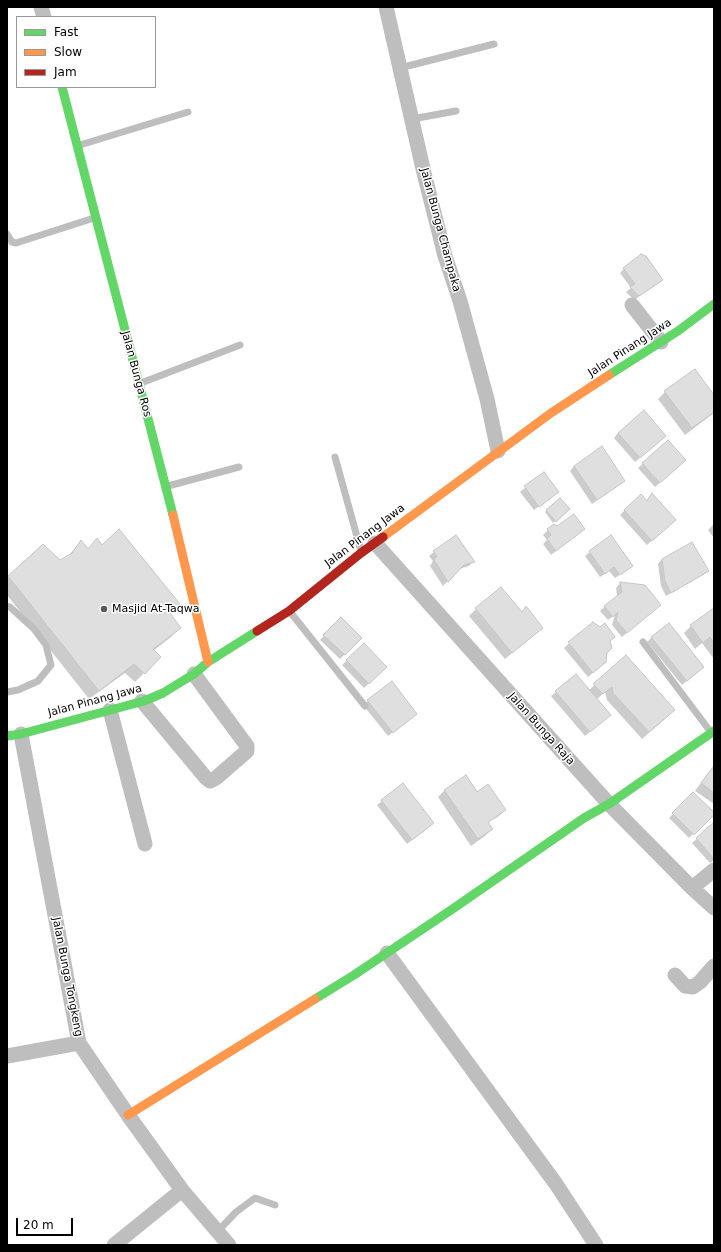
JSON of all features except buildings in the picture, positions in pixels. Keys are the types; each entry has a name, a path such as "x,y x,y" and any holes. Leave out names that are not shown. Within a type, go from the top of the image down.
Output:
{"street":[{"name":"Jalan Bunga Champaka","path":"386,7 439,234 460,301 487,399 498,451"},
{"name":"Jalan Bunga Ros","path":"62,88 166,486 208,662"},
{"name":"Jalan Pinang Jawa","path":"14,735 142,701 163,693 194,674 208,662 289,611 361,553 551,413 678,331 714,304"},
{"path":"632,305 661,342"},
{"name":"Jalan Bunga Raja","path":"375,543 608,804 714,908"},
{"path":"142,701 206,778 210,781 216,778 247,750 247,746 194,674"},
{"path":"110,710 145,844"},
{"path":"128,1115 354,975 584,818 608,804 713,731"},
{"name":"Jalan Bunga Tongkeng","path":"14,735 79,1043 182,1190 229,1245"},
{"path":"692,888 714,870"},
{"path":"387,953 556,1184 596,1245"},
{"path":"675,975 686,986 693,987 700,982 714,966"},
{"path":"7,1056 79,1043"},
{"path":"114,1245 182,1190"}],"lane":[{"path":"400,68 494,44"},
{"path":"412,119 456,111"},
{"path":"78,145 188,112"},
{"path":"7,234 9,245 96,217"},
{"path":"139,383 240,345"},
{"path":"335,457 361,553"},
{"path":"166,486 239,467"},
{"path":"7,606 34,629 46,645 51,665 38,682 18,690 7,692"},
{"path":"289,611 366,706"},
{"path":"643,642 713,731"},
{"path":"218,1231 236,1212 255,1198 275,1205"}],"traffic: fast":[{"path":"62,88 173,515"},
{"path":"609,375 678,331 714,304"},
{"path":"7,736 21,734 144,701 163,693 194,674 208,662 257,631"},
{"path":"315,999 354,975 454,908 584,818 609,804 714,731"}],"traffic: slow":[{"path":"383,537 551,413 609,375"},
{"path":"173,515 208,662"},
{"path":"128,1115 315,999"}],"traffic: jam":[{"path":"257,631 289,611 383,537"}],"place":[{"name":"Masjid At-Taqwa","path":"104,609"}]}
